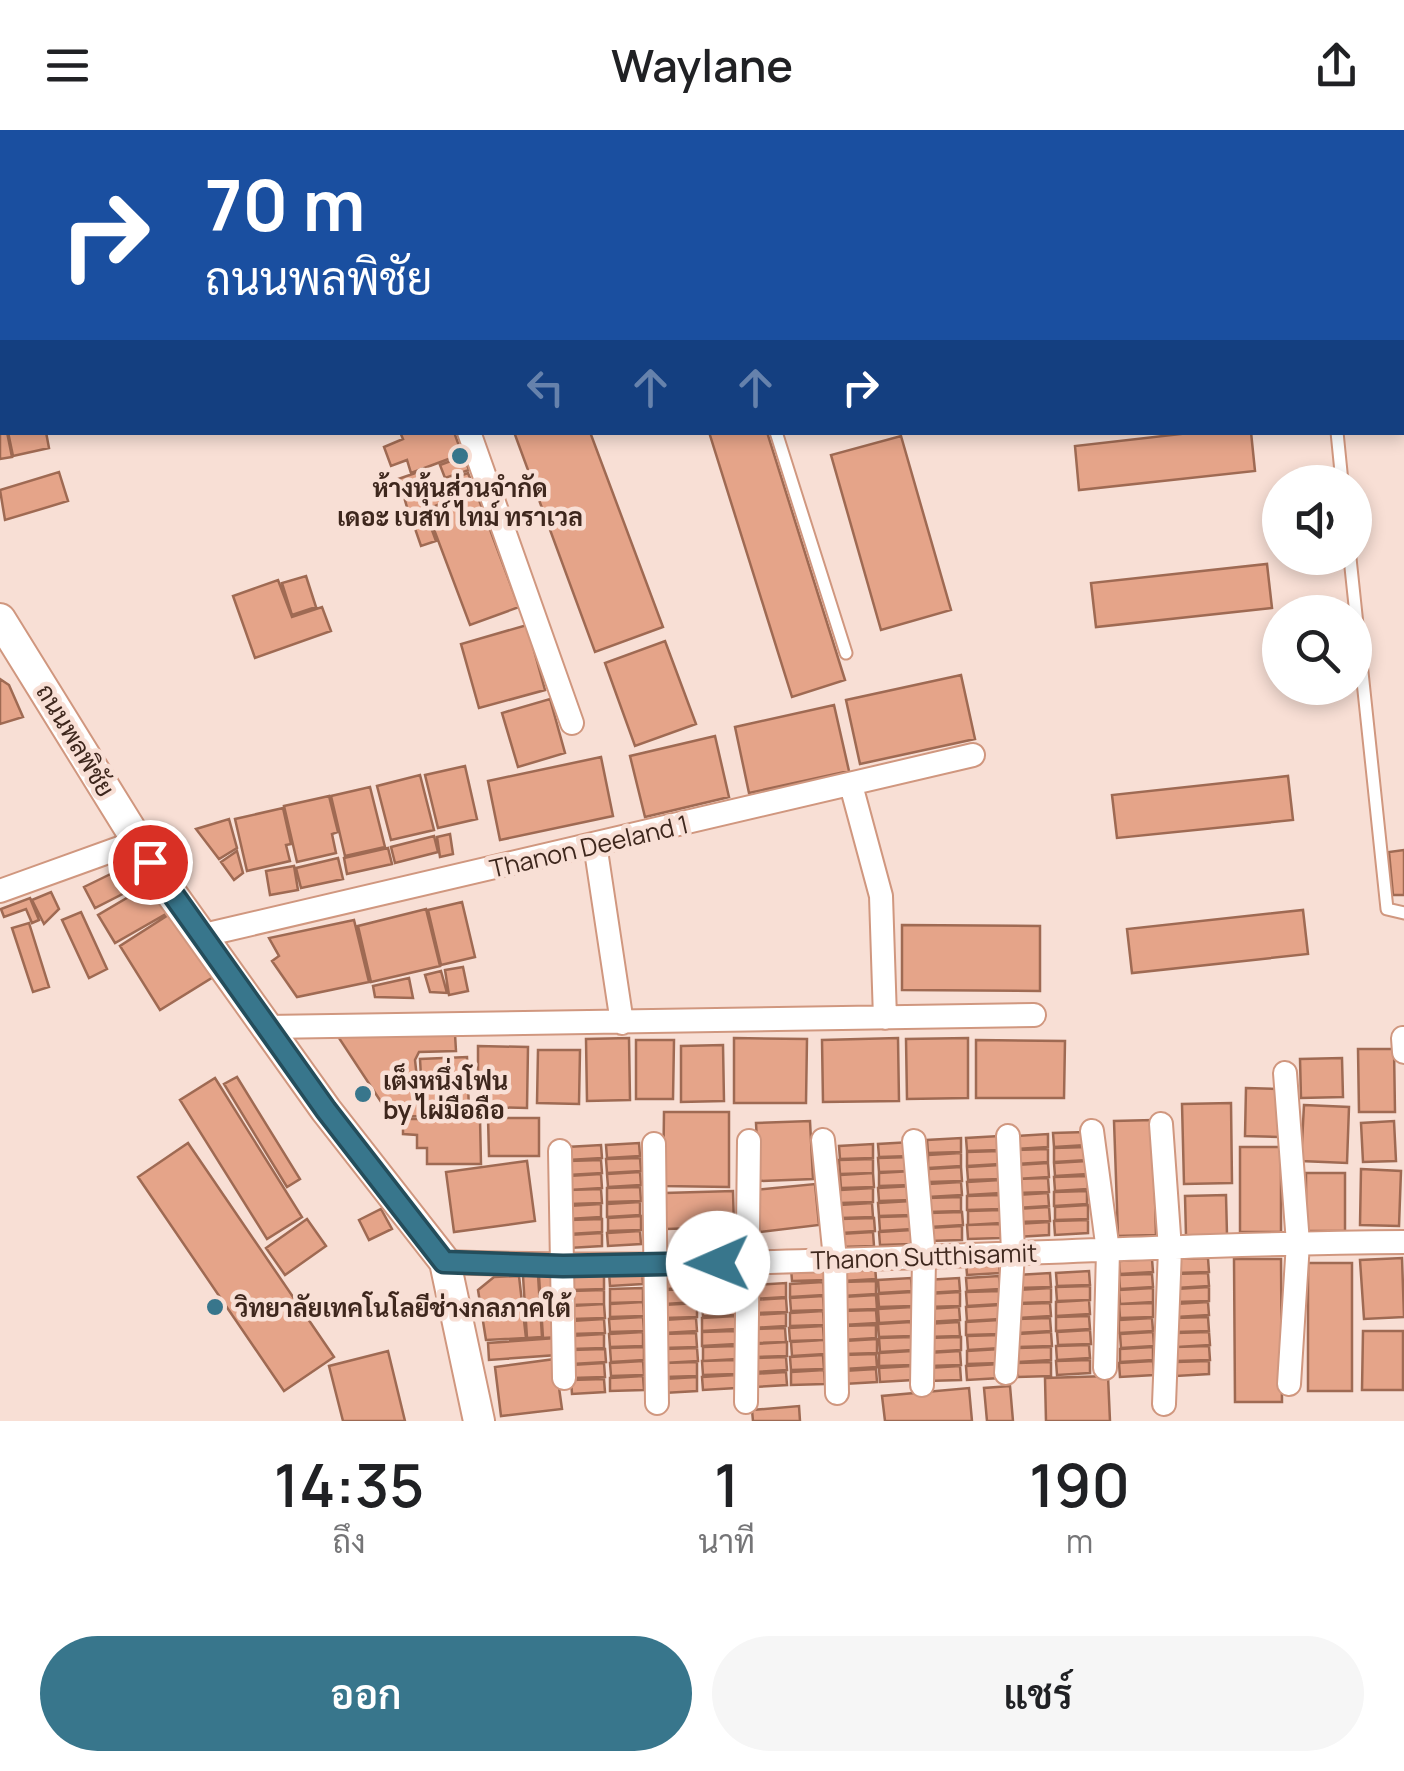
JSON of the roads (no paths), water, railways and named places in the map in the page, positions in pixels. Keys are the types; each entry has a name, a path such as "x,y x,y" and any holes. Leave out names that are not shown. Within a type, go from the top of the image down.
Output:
{"street":[{"path":"470,435 572,724"},
{"name":"ถนนพลพิชัย","path":"0,619 11,653 136,842 267,1027 444,1262 479,1421"},
{"name":"Thanon Deeland 1","path":"204,935 974,755"},
{"path":"851,784 881,896 884,1018"},
{"path":"0,890 136,842"},
{"path":"596,844 622,1024"},
{"path":"267,1027 622,1024 1034,1014"},
{"path":"1404,1038 1404,1052"},
{"path":"1284,1073 1298,1243 1290,1384"},
{"path":"1161,1124 1170,1249 1164,1404"},
{"path":"1092,1131 1108,1251 1105,1368"},
{"path":"1006,1372 1013,1252 1008,1136"},
{"path":"823,1140 835,1259 837,1393"},
{"path":"746,1402 749,1141"},
{"path":"914,1141 924,1257 922,1385"},
{"path":"654,1144 657,1403"},
{"path":"560,1152 564,1378"},
{"name":"Thanon Sutthisamit","path":"444,1262 563,1266 1404,1242"}],"lane":[{"path":"777,435 846,653"},
{"path":"1337,435 1340,465"},
{"path":"1352,575 1387,909 1404,913"}],"place":[{"name":"ห้างหุ้นส่วนจำกัด เดอะ เบสท์ ไทม์ ทราเวล","path":"460,456"},
{"name":"เต็งหนึ่งโฟน by ไผ่มือถือ","path":"363,1094"},
{"name":"วิทยาลัยเทคโนโลยีช่างกลภาคใต้","path":"215,1307"}]}
